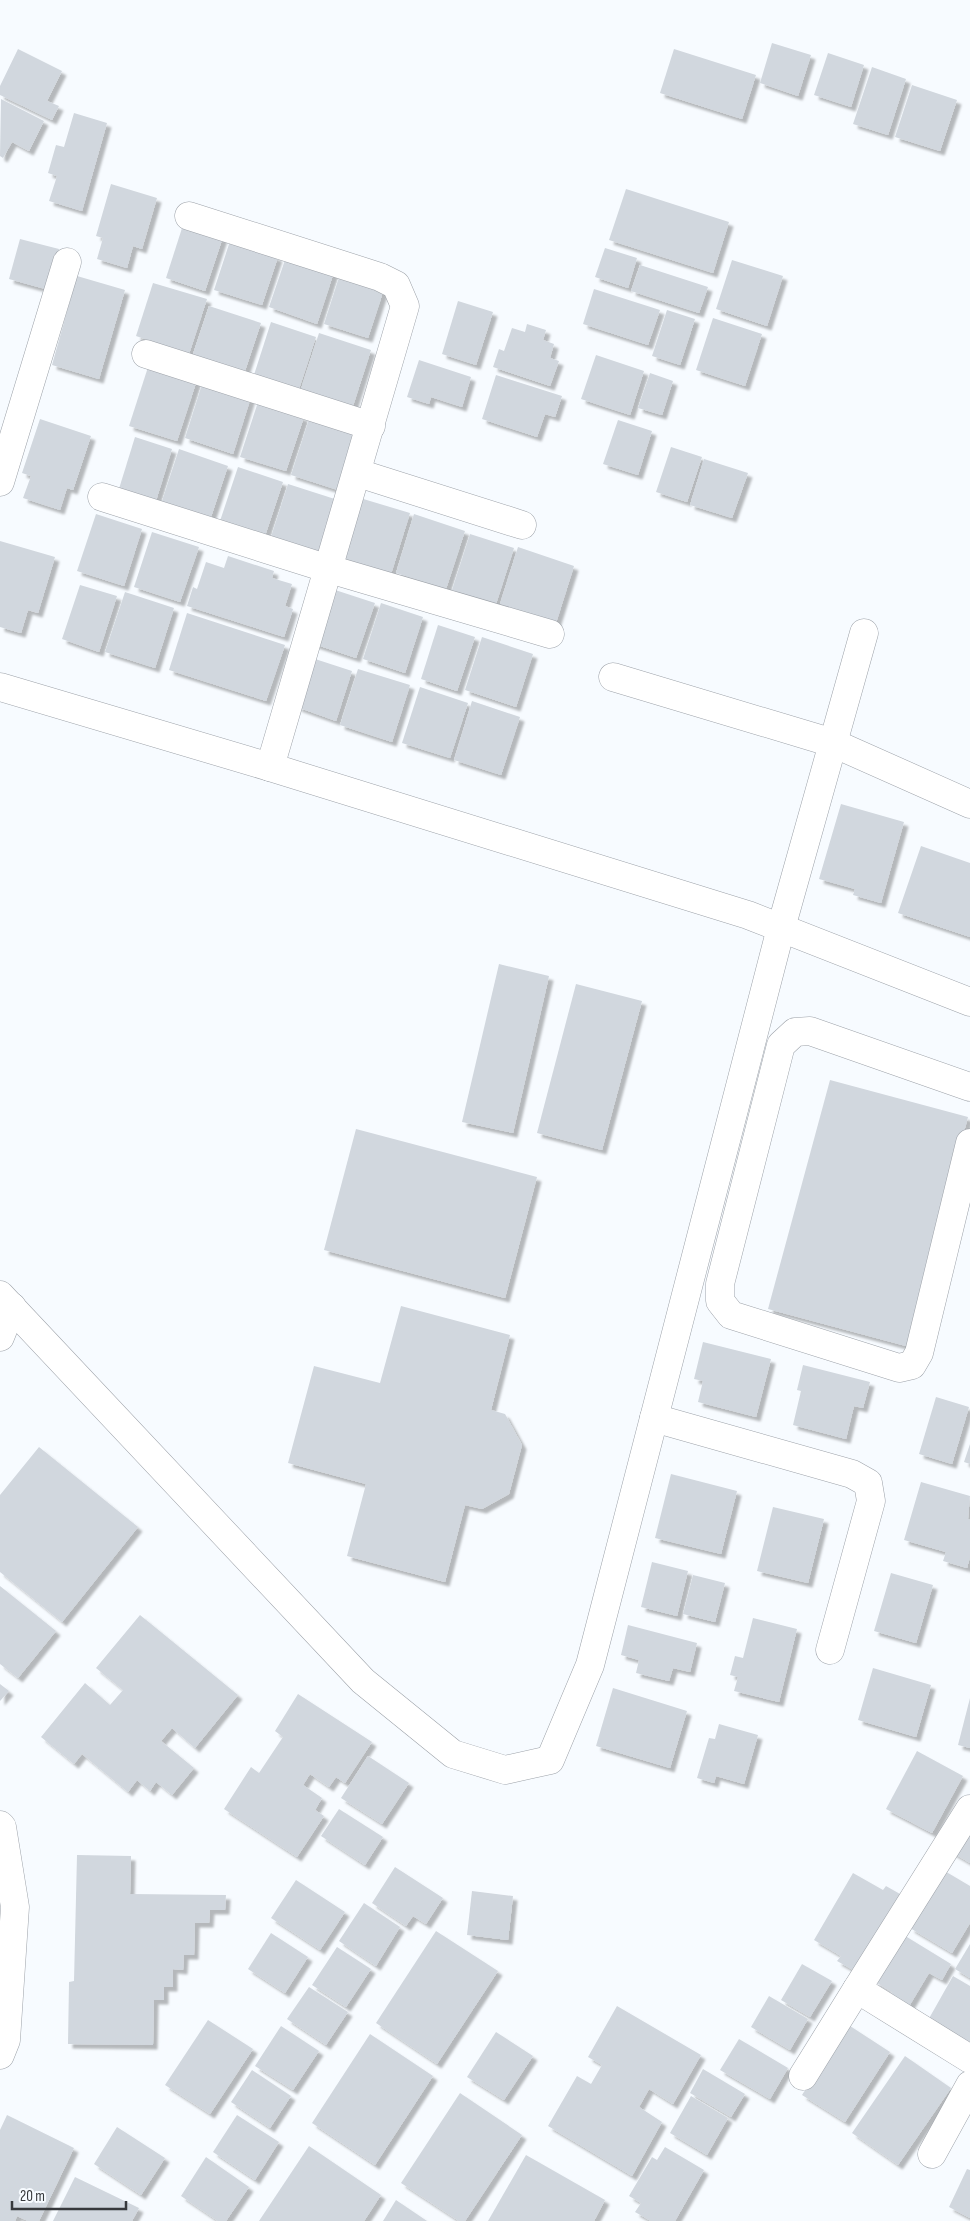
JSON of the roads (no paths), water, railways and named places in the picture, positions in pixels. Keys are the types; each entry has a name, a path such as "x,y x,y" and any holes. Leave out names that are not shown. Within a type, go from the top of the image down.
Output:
{"street":[{"path":"189,216 380,277 396,285 405,306 358,473 270,767"},
{"path":"0,482 67,262"},
{"path":"146,354 371,426"},
{"path":"358,473 522,525"},
{"path":"102,497 329,569 550,634"},
{"path":"6,1301 363,1681 453,1754 505,1770 550,1760 590,1665 781,928 864,633"},
{"path":"613,677 833,743 970,804"},
{"path":"0,687 270,767 748,915 970,1002"},
{"path":"970,1087 810,1032 795,1032 781,1045 720,1284 720,1301 731,1315 899,1368 912,1365 918,1353 970,1143"},
{"path":"0,1336 6,1301"},
{"path":"654,1418 852,1474 868,1483 871,1501 830,1650"},
{"path":"804,2076 970,1809"},
{"path":"0,1824 15,1906 6,2040 0,2055"},
{"path":"857,1989 970,2059"},
{"path":"932,2154 970,2085"}]}
